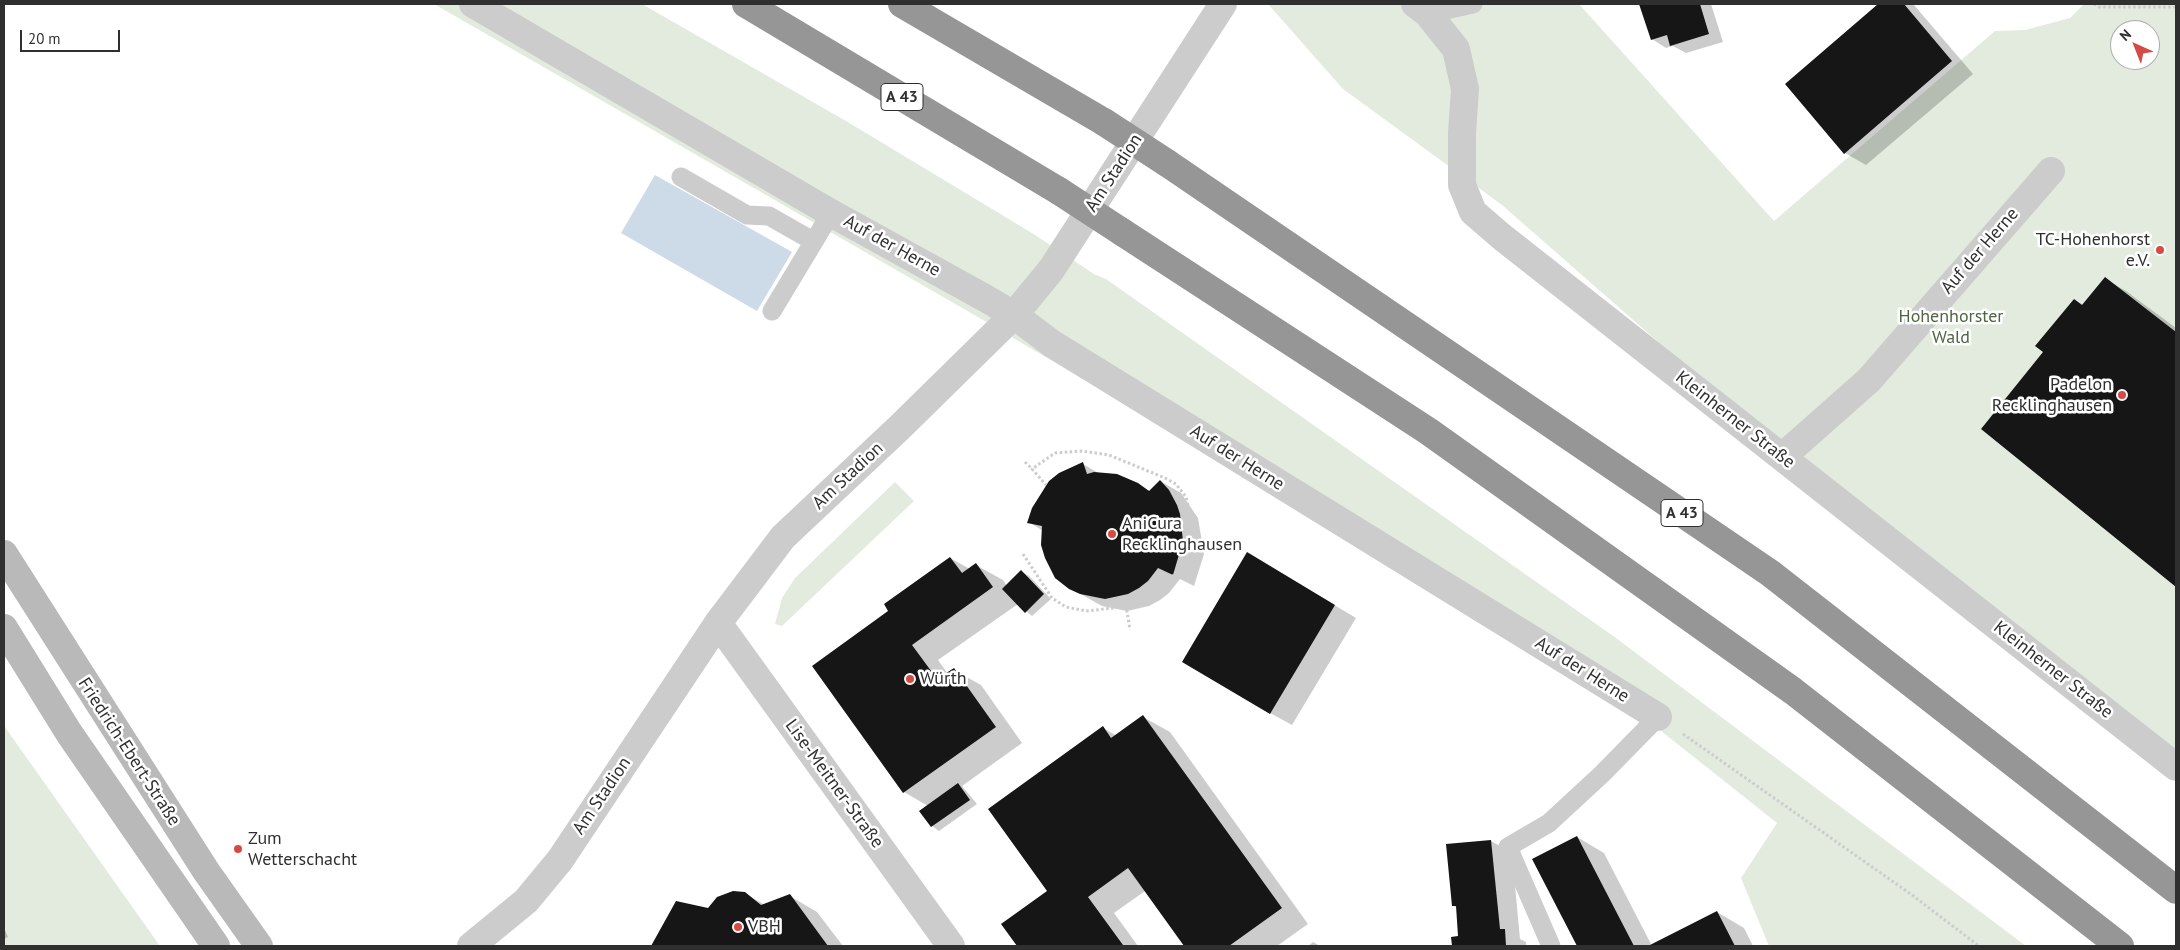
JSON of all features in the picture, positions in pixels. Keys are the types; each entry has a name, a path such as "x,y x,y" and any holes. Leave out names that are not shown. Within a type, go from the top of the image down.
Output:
{"highway":[{"name":"A 43","path":"746,4 1059,191 1428,431 1794,691 2120,946"},
{"name":"A 43","path":"902,4 1104,122 1167,163 1770,573 2176,890"}],"main road":[{"name":"Friedrich-Ebert-Straße","path":"4,554 200,863 259,946"},
{"name":"Friedrich-Ebert-Straße","path":"4,628 69,733 216,946"}],"street":[{"name":"Auf der Herne","path":"473,4 831,212 1014,315 1050,343 1658,717"},
{"name":"Am Stadion","path":"471,946 526,901 560,860 718,623 783,537 900,427 1014,315 1051,270 1223,4"},
{"name":"Kleinherner Straße","path":"1421,9 1456,49 1465,89 1462,133 1462,185 1473,212 1502,237 2176,767"},
{"name":"Auf der Herne","path":"1782,456 1868,380 2051,171"},
{"name":"Lise-Meitner-Straße","path":"718,623 951,946"}],"lane":[{"path":"1421,9 1473,4"},
{"path":"680,177 747,215 769,216 813,241"},
{"path":"772,311 831,212"},
{"path":"1551,946 1508,847 1549,823 1602,774 1658,717"}],"path":[{"path":"2094,4 2099,7 2176,7"},
{"path":"1023,554 1052,598 1066,608 1086,611 1126,605 1137,601 1155,591 1190,559 1193,552 1193,528 1188,503 1183,491 1176,484 1154,472 1108,455 1082,450 1055,452 1032,469"},
{"path":"1025,462 1046,485"},
{"path":"1126,605 1130,630"},
{"path":"1658,717 1912,895 1979,946"}],"green space":[{"path":"434,4 642,4 846,121 1032,233 1094,274 1106,279 1616,638 2026,946 1769,946 1741,878 1777,823 1612,692 971,313"},
{"name":"Hohenhorster Wald","path":"1268,4 1579,4 1774,221 1995,31 2025,30 2070,18 2084,4 2176,4 2176,750 1737,411 1502,205 1343,89"},
{"path":"895,482 914,501 782,626 775,624 782,598 795,578"},
{"path":"4,725 7,730 160,946 4,946"}],"water":[{"path":"655,175 792,252 757,311 621,233"}],"building":[{"path":"1639,4 1700,4 1709,34 1670,46 1667,35 1651,40"},
{"path":"1878,4 1904,4 1952,61 1844,154 1785,84"},
{"name":"Padelon Recklinghausen","path":"2105,277 2176,332 2176,587 1981,429 2043,352 2035,346 2074,299 2082,305"},
{"name":"AniCura Recklinghausen","path":"1083,462 1087,474 1094,472 1117,474 1138,483 1149,491 1160,480 1169,490 1180,514 1183,541 1173,575 1158,568 1148,581 1139,588 1128,594 1105,599 1080,594 1069,589 1055,578 1041,545 1042,526 1027,523 1032,508 1049,481 1059,473"},
{"path":"1247,552 1335,605 1270,714 1182,662"},
{"path":"950,557 962,573 976,563 993,587 912,645 937,679 954,668 996,727 903,793 812,666 888,611 884,604"},
{"path":"1021,570 1044,594 1025,613 1002,589"},
{"path":"1143,715 1282,908 1229,946 1184,946 1128,868 1088,897 1123,945 1017,946 1001,924 1047,891 988,809 1103,726 1111,738"},
{"path":"958,783 970,800 931,827 919,811"},
{"path":"1577,836 1634,946 1577,946 1532,859"},
{"path":"1491,840 1500,929 1505,929 1506,946 1452,946 1451,937 1458,936 1456,906 1452,906 1446,844"},
{"name":"VBH","path":"733,891 745,892 761,905 790,894 828,946 651,946 676,901 708,908 717,897"},
{"path":"1717,911 1735,946 1648,946"}],"place":[{"name":"TC-Hohenhorst e.V.","path":"2160,250"},
{"name":"Padelon Recklinghausen","path":"2122,395"},
{"name":"AniCura Recklinghausen","path":"1112,534"},
{"name":"Würth","path":"910,679"},
{"name":"Zum Wetterschacht","path":"238,849"},
{"name":"VBH","path":"738,927"}]}
